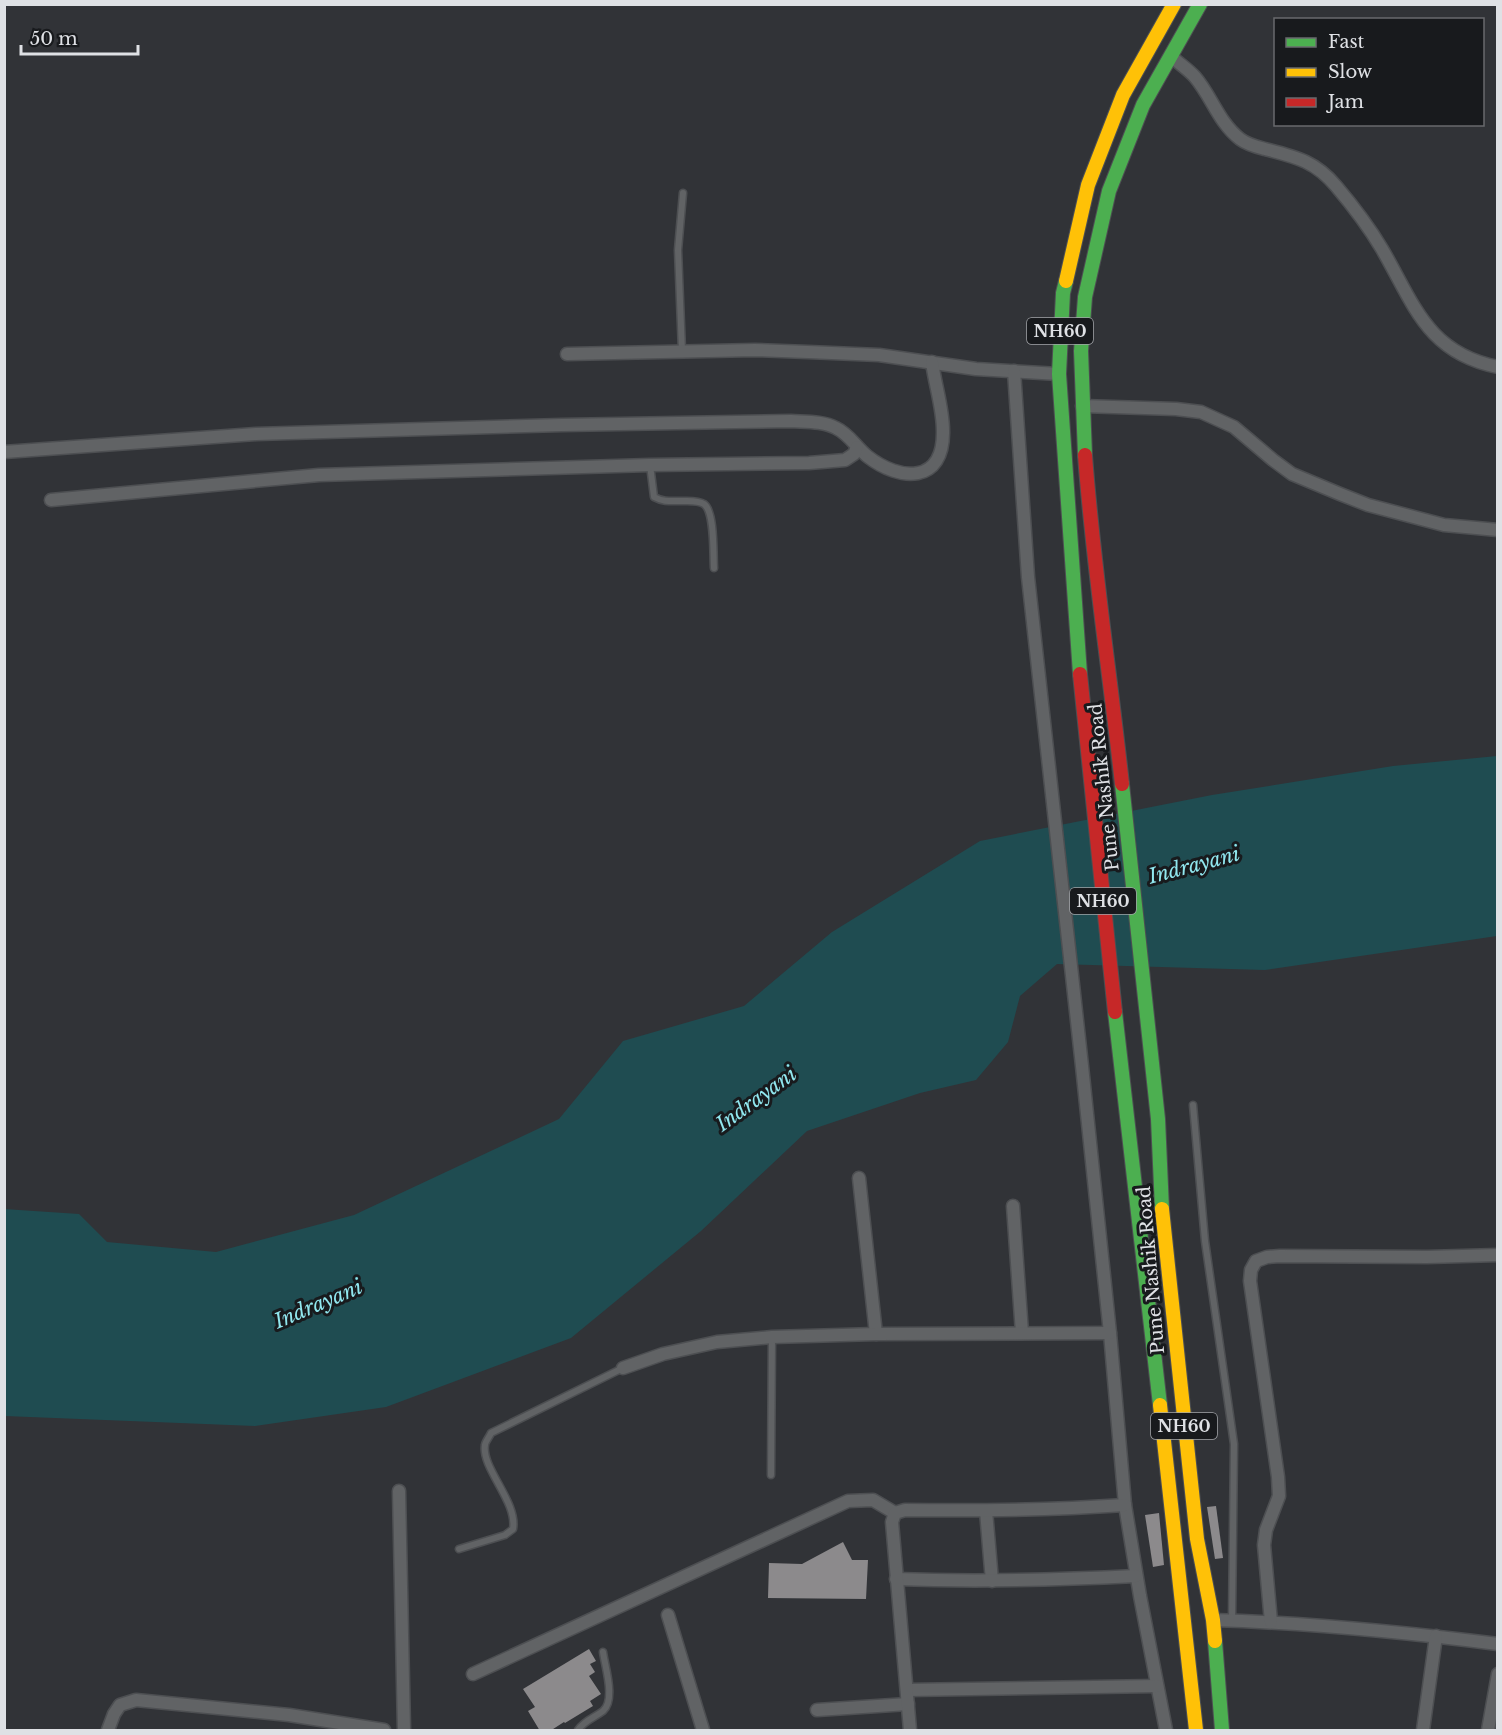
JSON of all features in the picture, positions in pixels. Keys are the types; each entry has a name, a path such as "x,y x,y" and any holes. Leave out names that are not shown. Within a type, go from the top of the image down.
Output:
{"highway":[{"name":"Pune Nashik Road","path":"1174,4 1123,96 1088,185 1063,293 1059,374 1080,679 1126,1123 1198,1621 1222,1731"},
{"name":"Pune Nashik Road","path":"1196,1731 1198,1621 1195,1528 1163,1224 1158,1119 1110,676 1091,531 1082,406 1081,351 1085,297 1109,191 1143,105 1200,4"}],"street":[{"path":"1171,56 1194,76 1219,116 1240,139 1249,145 1303,159 1324,173 1369,228 1415,311 1427,326 1440,339 1468,359 1497,367"},
{"path":"567,354 807,352 879,355 976,369 1059,374"},
{"path":"4,452 256,434 791,421 817,422 834,427 845,433 857,447 880,465 892,471 908,474 924,472 936,464 941,452 943,430 932,362"},
{"path":"1014,371 1028,577 1110,1333 1125,1505 1136,1576 1166,1731"},
{"path":"1082,406 1201,412 1234,427 1292,474 1340,494 1368,505 1444,525 1497,530"},
{"path":"51,500 309,475 818,462 845,460 854,454 857,447"},
{"path":"859,1178 876,1334"},
{"path":"1014,1206 1022,1333"},
{"path":"1271,1622 1264,1545 1266,1530 1279,1496 1250,1281 1251,1270 1256,1261 1280,1256 1497,1255"},
{"path":"623,1368 663,1354 717,1342 772,1337 1110,1333"},
{"path":"399,1491 404,1731"},
{"path":"473,1674 848,1501 873,1500 895,1513 905,1510 1054,1510 1125,1505"},
{"path":"986,1511 992,1581"},
{"path":"895,1513 892,1522 910,1731"},
{"path":"896,1579 992,1581 1136,1576"},
{"path":"668,1615 703,1731"},
{"path":"1198,1621 1271,1622 1436,1636 1497,1644"},
{"path":"1423,1731 1436,1636"},
{"path":"1488,1731 1497,1674"},
{"path":"907,1690 1158,1686"},
{"path":"108,1731 120,1705 136,1701 289,1715 384,1731"},
{"path":"817,1710 908,1704"}],"lane":[{"path":"682,352 678,250 683,193"},
{"path":"650,465 654,497 662,501 696,501 704,503 709,509 712,522 714,568"},
{"path":"1193,1105 1205,1241 1234,1444 1232,1621"},
{"path":"771,1475 772,1337"},
{"path":"459,1549 505,1535 513,1529 515,1518 487,1458 485,1445 492,1433 623,1368"},
{"path":"578,1731 584,1722 603,1711 608,1705 610,1697 603,1652"}],"water":[{"name":"Indrayani","path":"1497,756 1497,936 1265,970 1057,964 1020,996 1008,1042 976,1080 920,1093 807,1131 701,1231 571,1338 386,1407 255,1426 5,1416 4,1209 79,1214 107,1242 216,1252 354,1215 559,1119 623,1041 744,1006 832,932 980,841 1212,795 1393,766"}],"building":[{"path":"1216,1506 1223,1558 1215,1559 1207,1507"},
{"path":"1159,1513 1164,1565 1153,1567 1145,1515"},
{"path":"843,1542 852,1560 868,1560 866,1599 768,1598 769,1563 802,1564"},
{"path":"589,1649 596,1661 590,1664 595,1672 589,1676 601,1694 590,1701 593,1706 565,1723 550,1731 540,1731 528,1711 535,1707 523,1689"}],"traffic: fast":[{"path":"1085,455 1081,351 1085,297 1109,191 1143,105 1200,4"},
{"path":"1066,281 1063,293 1059,374 1080,674"},
{"path":"1122,784 1158,1119 1162,1209"},
{"path":"1115,1012 1160,1405"},
{"path":"1215,1641 1222,1730"}],"traffic: slow":[{"path":"1066,281 1088,185 1123,95 1174,4"},
{"path":"1162,1209 1197,1539 1215,1641"},
{"path":"1160,1405 1196,1730"}],"traffic: jam":[{"path":"1085,455 1097,578 1122,784"},
{"path":"1080,674 1115,1012"}]}
